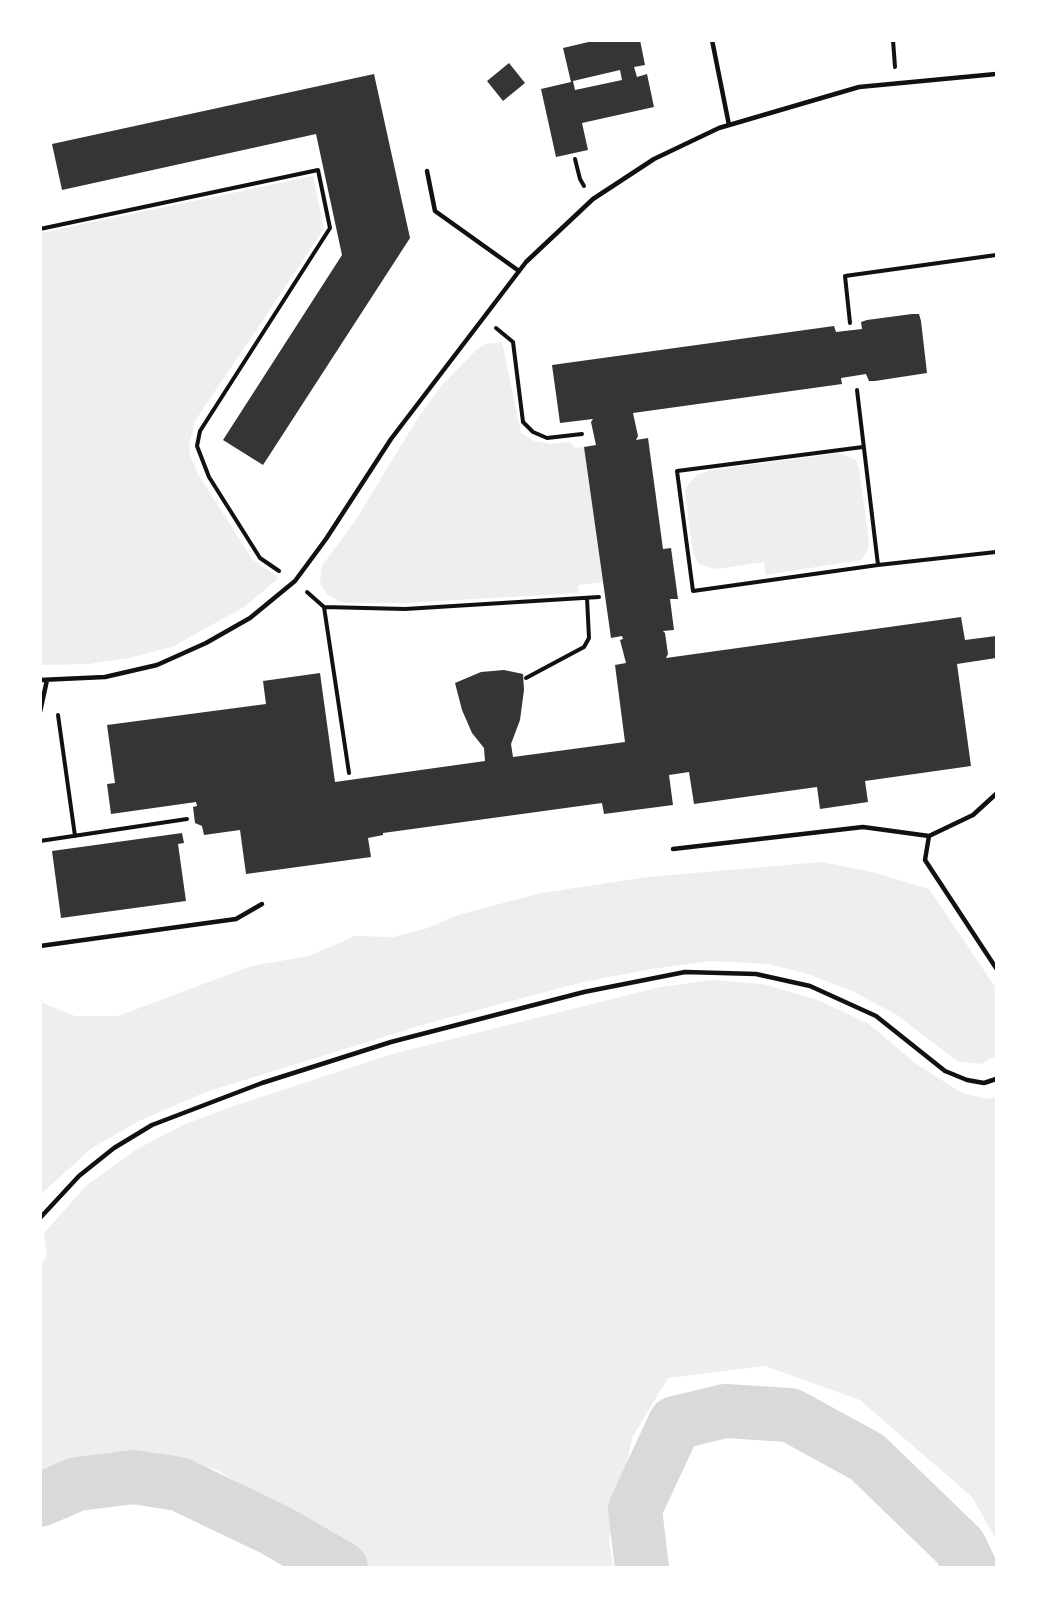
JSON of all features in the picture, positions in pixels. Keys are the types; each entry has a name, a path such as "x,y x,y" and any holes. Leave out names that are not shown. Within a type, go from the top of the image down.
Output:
{"lane":[{"path":"712,40 729,125"},
{"path":"40,680 105,677 157,665 206,644 250,618 295,581 326,539 391,439 519,271 593,199 654,159 729,125 859,87 996,74"},
{"path":"427,171 435,210 519,271"},
{"path":"40,712 47,681"},
{"path":"673,849 862,827 928,836 972,815 996,795"},
{"path":"928,836 925,860 996,968"},
{"path":"40,946 236,919 261,904"},
{"path":"40,1218 79,1176 114,1149 152,1125 262,1083 391,1042 584,992 685,972 756,974 810,986 876,1016 945,1071 984,1083 996,1079"}],"path":[{"path":"893,40 896,83"},
{"path":"575,159 580,179 593,199"},
{"path":"40,229 318,170 330,228 200,431 197,446 208,477 260,558 295,581 324,606 405,609 599,597"},
{"path":"850,324 844,276 996,255"},
{"path":"483,318 513,342 523,422 532,432 547,438 582,434"},
{"path":"857,390 878,565"},
{"path":"863,447 677,471 693,591 878,565 996,552"},
{"path":"526,678 584,646 589,638 587,598"},
{"path":"324,606 349,773"},
{"path":"57,711 75,836"},
{"path":"40,841 187,819"}],"shaded area":[{"path":"313,176 324,229 195,421 189,445 190,455 198,474 252,559 279,578 244,607 172,647 129,658 89,664 41,665 41,233"},
{"path":"502,342 521,433 534,441 551,444 569,442 576,448 584,447 603,582 578,585 579,593 405,603 343,603 328,595 320,584 322,566 355,521 416,421 443,384 477,349 485,344"},
{"path":"840,453 856,460 859,468 869,542 867,552 861,560 766,575 764,562 716,569 699,564 693,553 685,492 689,483 698,474 712,470"},
{"path":"822,862 872,872 929,889 996,988 996,1056 981,1064 957,1061 897,1015 852,991 808,974 768,964 711,961 651,969 579,983 422,1025 206,1092 139,1121 92,1148 41,1194 41,1002 75,1016 118,1016 251,966 309,956 355,936 394,937 428,928 458,915 541,893 648,877"},
{"path":"712,980 763,984 818,1000 869,1024 915,1063 962,1093 987,1099 996,1097 996,1539 972,1497 860,1400 765,1366 668,1378 633,1436 609,1540 613,1567 364,1567 324,1533 217,1470 159,1458 75,1467 41,1478 40,1266 47,1255 44,1233 87,1185 137,1149 183,1125 392,1054 660,987"}],"building":[{"path":"597,40 640,40 645,65 634,67 637,77 647,74 654,107 582,123 588,150 556,157 541,89 571,82 563,48","holes":["620,70 622,80 575,90 573,81"]},
{"path":"509,63 525,83 503,101 487,81"},
{"path":"374,74 410,238 263,465 223,440 342,255 316,134 62,190 52,144"},
{"path":"919,314 921,321 927,373 875,381 869,381 866,374 841,378 842,384 633,413 638,436 636,440 648,438 663,549 671,548 678,599 670,599 674,630 663,631 668,654 666,658 961,617 965,640 996,636 996,658 957,664 971,766 865,781 868,802 820,809 817,787 694,804 689,772 669,775 673,805 604,814 602,803 383,833 383,835 368,838 371,857 246,874 240,830 204,835 202,826 195,823 193,807 197,806 196,802 111,814 107,784 115,783 107,725 266,704 263,681 320,673 335,782 485,761 484,748 472,733 462,710 455,683 481,672 504,670 523,674 524,690 520,720 511,744 513,757 625,742 615,665 626,663 620,640 623,639 622,636 611,638 584,447 596,445 591,422 593,419 560,423 552,365 834,326 836,332 862,329 861,322 867,320"},
{"path":"182,833 184,843 178,844 186,901 61,918 52,851"}],"waterway":[{"path":"642,1568 635,1509 675,1423 725,1411 790,1415 867,1457 960,1547 970,1568"},
{"path":"40,1500 77,1484 134,1477 179,1484 275,1530 341,1568"}]}
